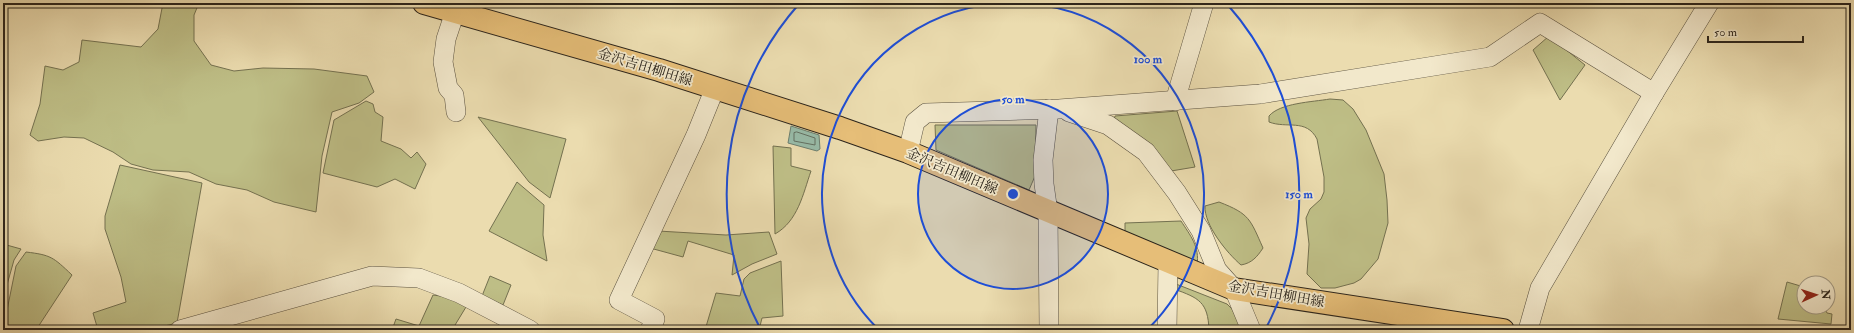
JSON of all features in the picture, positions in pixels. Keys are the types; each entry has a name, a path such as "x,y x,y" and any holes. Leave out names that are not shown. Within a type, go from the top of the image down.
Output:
{"main road":[{"name":"金沢吉田柳田線","path":"424,3 659,70 840,128 908,152 1234,290 1503,330"}],"street":[{"path":"1175,101 1204,3"},
{"path":"1528,330 1540,288 1654,93 1709,3"},
{"path":"455,12 446,39 443,62 448,88 454,95 456,112"},
{"path":"908,152 915,122 926,113 1054,109 1260,94 1490,57 1540,23 1654,93"},
{"path":"650,330 655,318 619,300 696,135 715,88"},
{"path":"1049,330 1048,212 1042,160 1054,109"},
{"path":"1054,109 1108,125 1146,152 1178,193 1201,231 1217,270 1234,290 1251,330"},
{"path":"1167,330 1168,262"},
{"path":"180,330 372,276 419,278 458,293 530,330"}],"green space":[{"path":"163,3 199,3 194,15 194,41 211,65 234,71 263,68 314,69 367,76 374,92 359,103 332,112 322,156 316,212 274,202 247,190 216,184 189,172 153,170 131,164 113,152 84,138 64,137 38,141 30,135 40,104 45,66 63,70 79,62 82,40 141,47 158,29"},
{"path":"1549,36 1585,65 1560,100 1533,50"},
{"path":"1330,99 1343,100 1353,109 1366,130 1384,174 1388,223 1378,259 1361,279 1354,283 1335,288 1321,288 1307,274 1309,244 1306,218 1310,209 1321,199 1324,192 1324,177 1317,139 1307,128 1296,125 1283,125 1269,122 1269,116 1281,108 1288,106"},
{"path":"366,101 373,104 375,112 383,117 381,141 401,149 411,158 417,152 426,164 415,189 395,179 377,187 323,173 334,120"},
{"path":"1177,111 1195,167 1171,171 1114,120 1115,116"},
{"path":"478,117 566,139 550,198 529,182"},
{"path":"935,125 1036,125 1035,176 1029,190 936,150"},
{"path":"773,146 791,148 791,166 811,171 799,206 783,229 775,234"},
{"path":"120,165 202,183 177,323 148,330 98,330 93,313 126,302 121,277 105,229 105,216"},
{"path":"517,182 544,205 543,235 547,261 489,231"},
{"path":"1219,202 1243,214 1255,230 1263,248 1256,257 1248,263 1241,265 1235,260 1217,238 1208,222 1205,206"},
{"path":"1181,221 1196,247 1198,259 1197,265 1125,235 1125,223"},
{"path":"658,231 726,235 769,232 777,254 752,264 732,275 734,255 688,241 683,257 650,248"},
{"path":"3,244 21,249 14,260 3,299"},
{"path":"26,252 41,254 51,258 72,275 36,330 3,330 16,266"},
{"path":"781,261 783,316 762,318 759,330 705,330 716,293 740,296 744,279 750,273"},
{"path":"490,276 511,285 503,305 482,296"},
{"path":"1787,282 1796,285 1796,315 1832,315 1831,324 1778,319"},
{"path":"1176,284 1227,304 1232,309 1243,330 1209,330 1207,313 1204,307 1190,295 1174,289"},
{"path":"433,295 448,297 466,307 452,330 392,330 396,319 419,326"}],"water":[{"path":"791,126 819,135 820,149 817,151 788,143"}]}
